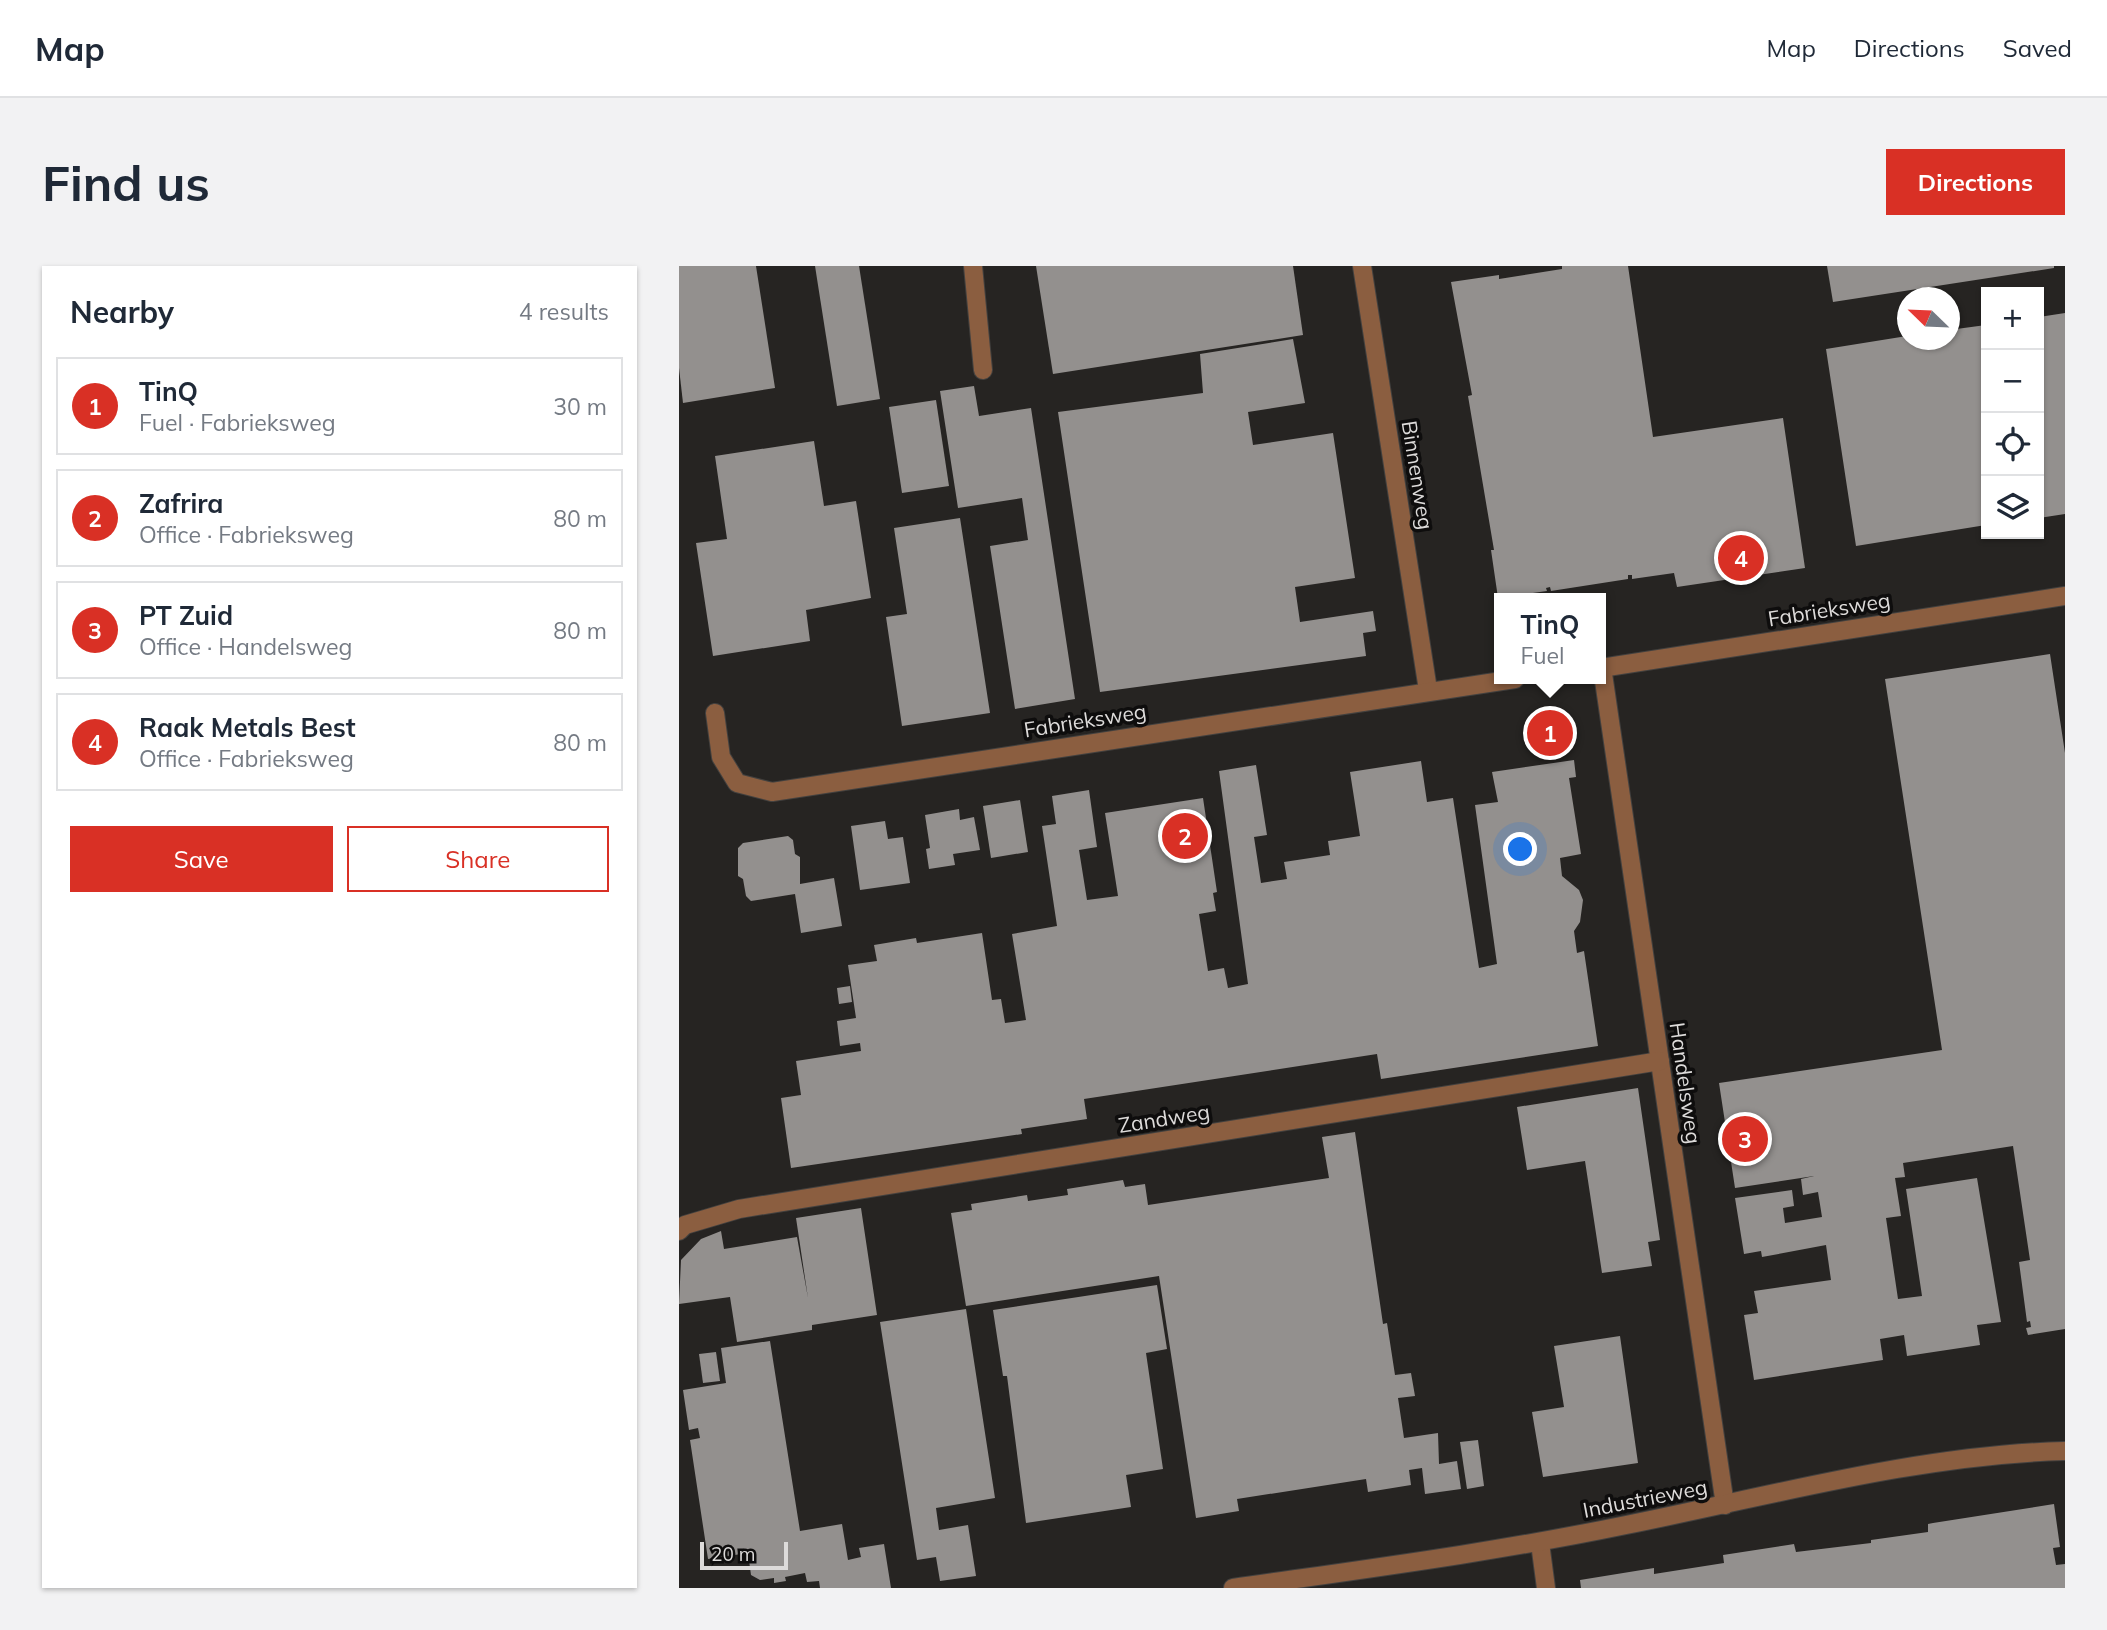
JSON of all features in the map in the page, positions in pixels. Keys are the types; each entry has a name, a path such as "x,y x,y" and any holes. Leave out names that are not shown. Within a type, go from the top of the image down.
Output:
{"street":[{"path":"973,266 983,370"},
{"name":"Binnenweg","path":"1362,266 1428,690"},
{"name":"Fabrieksweg","path":"1606,667 2065,596"},
{"name":"Fabrieksweg","path":"715,713 721,757 737,783 772,792 1494,682"},
{"name":"Handelsweg","path":"1603,684 1725,1505"},
{"name":"Zandweg","path":"679,1231 685,1225 739,1209 1660,1061"},
{"name":"Industrieweg","path":"1233,1588 1540,1543 1910,1467 2021,1452 2065,1451"},
{"path":"1540,1543 1546,1588"}],"building":[{"path":"679,266 756,266 775,388 683,403 679,368"},
{"path":"815,266 859,266 880,399 837,406"},
{"path":"1036,266 1293,266 1303,335 1053,374"},
{"path":"1562,266 1628,266 1653,437 1783,418 1805,568 1677,587 1674,573 1632,579 1632,575 1628,575 1628,579 1551,591 1550,587 1546,588 1547,591 1533,593 1497,593 1491,550 1494,550 1468,396 1472,395 1451,282 1499,275 1499,279 1562,269"},
{"path":"1827,266 2054,266 1930,287 1897,287 1897,292 1833,302"},
{"path":"2065,313 2065,514 2044,517 2044,350 2044,316"},
{"path":"1981,326 1981,526 1856,546 1826,349 1897,338 1897,350 1960,350 1960,329"},
{"path":"1293,339 1305,403 1248,412 1253,445 1333,433 1355,578 1295,587 1300,622 1373,611 1376,631 1363,633 1366,656 1100,692 1058,412 1203,393 1200,354"},
{"path":"974,386 979,416 1031,408 1075,699 1015,709 990,546 1028,540 1022,498 958,508 940,391"},
{"path":"936,400 949,486 902,493 889,407"},
{"path":"814,441 824,506 856,501 871,598 806,610 810,641 713,656 696,543 727,539 715,456"},
{"path":"960,518 990,713 902,726 886,617 907,614 894,528"},
{"path":"2050,654 2065,753 2065,1329 2028,1335 2026,1328 2031,1327 2030,1321 2027,1322 2019,1262 2030,1260 2013,1146 1903,1163 1905,1177 1895,1178 1901,1216 1886,1218 1898,1299 1922,1296 1906,1189 1977,1178 2001,1322 1977,1325 1980,1345 1907,1356 1904,1335 1880,1339 1883,1360 1754,1380 1744,1315 1758,1313 1754,1291 1831,1280 1826,1245 1762,1257 1761,1251 1744,1254 1735,1198 1792,1190 1794,1206 1783,1208 1785,1223 1822,1217 1818,1192 1803,1195 1801,1179 1814,1176 1735,1188 1719,1083 1942,1050 1885,679"},
{"path":"1564,714 1568,745 1530,750 1526,720"},
{"path":"1574,760 1576,777 1569,778 1581,854 1560,858 1562,876 1579,890 1583,900 1580,922 1574,931 1577,953 1584,951 1598,1046 1381,1079 1377,1054 1084,1099 1087,1119 1021,1129 1022,1134 791,1168 781,1098 801,1095 796,1061 861,1051 860,1043 840,1046 837,1021 856,1018 848,965 877,961 874,945 916,938 917,943 982,933 992,1000 1001,999 1005,1023 1026,1020 1012,934 1057,926 1042,826 1056,824 1052,796 1089,790 1097,847 1079,850 1087,900 1118,896 1105,813 1203,798 1217,892 1213,893 1216,911 1199,914 1208,971 1224,968 1228,988 1248,984 1219,771 1256,765 1267,835 1254,837 1261,883 1287,879 1284,862 1330,855 1328,841 1360,836 1350,772 1421,761 1427,802 1453,798 1479,968 1497,964 1475,805 1498,802 1492,772"},
{"path":"1020,800 1028,852 991,858 983,806"},
{"path":"959,809 960,820 974,817 980,850 953,854 955,865 929,869 926,849 930,848 925,815"},
{"path":"885,821 888,839 903,837 910,883 860,890 851,826"},
{"path":"788,836 793,840 795,854 800,857 800,884 834,878 842,926 801,933 795,894 751,901 746,896 743,879 738,876 738,848 743,843"},
{"path":"850,986 852,1002 839,1004 837,988"},
{"path":"1638,1088 1660,1240 1648,1242 1652,1266 1602,1273 1585,1161 1527,1170 1517,1107"},
{"path":"1355,1132 1383,1324 1387,1323 1395,1375 1411,1373 1415,1396 1398,1398 1404,1438 1438,1433 1439,1464 1457,1461 1461,1489 1425,1494 1422,1468 1409,1470 1411,1485 1368,1492 1366,1479 1237,1499 1239,1511 1196,1518 1159,1276 966,1306 951,1213 972,1210 971,1204 1027,1195 1028,1201 1068,1195 1067,1189 1123,1180 1125,1187 1145,1184 1148,1205 1329,1178 1322,1137"},
{"path":"861,1208 877,1315 812,1325 812,1330 737,1342 730,1297 679,1304 681,1260 701,1239 721,1231 724,1249 797,1237 808,1298 796,1218"},
{"path":"1157,1285 1167,1349 1146,1353 1163,1469 1126,1475 1131,1507 1026,1523 1007,1376 1003,1376 993,1310"},
{"path":"966,1309 995,1498 936,1508 939,1530 968,1525 976,1576 940,1581 936,1557 917,1560 880,1322"},
{"path":"1620,1336 1638,1463 1543,1477 1532,1412 1564,1407 1554,1346"},
{"path":"770,1341 800,1531 842,1524 848,1560 861,1557 859,1548 884,1544 891,1588 820,1588 819,1581 807,1582 805,1573 785,1577 786,1581 774,1583 774,1578 760,1580 751,1575 748,1553 708,1559 690,1440 700,1438 698,1428 689,1430 683,1390 726,1383 721,1348"},
{"path":"716,1352 720,1381 703,1383 699,1354"},
{"path":"1478,1440 1484,1486 1467,1489 1460,1442"},
{"path":"2054,1504 2060,1547 2053,1548 2056,1565 2065,1564 2065,1588 1581,1588 1580,1580 1654,1568 1654,1574 1724,1563 1723,1555 1794,1544 1796,1552 1871,1543 1871,1540 1928,1532 1928,1524"}],"place":[{"name":"Raak Metals Best","path":"1741,558"},
{"name":"TinQ","path":"1550,733"},
{"name":"Zafrira","path":"1185,836"},
{"name":"PT Zuid","path":"1745,1139"}]}
